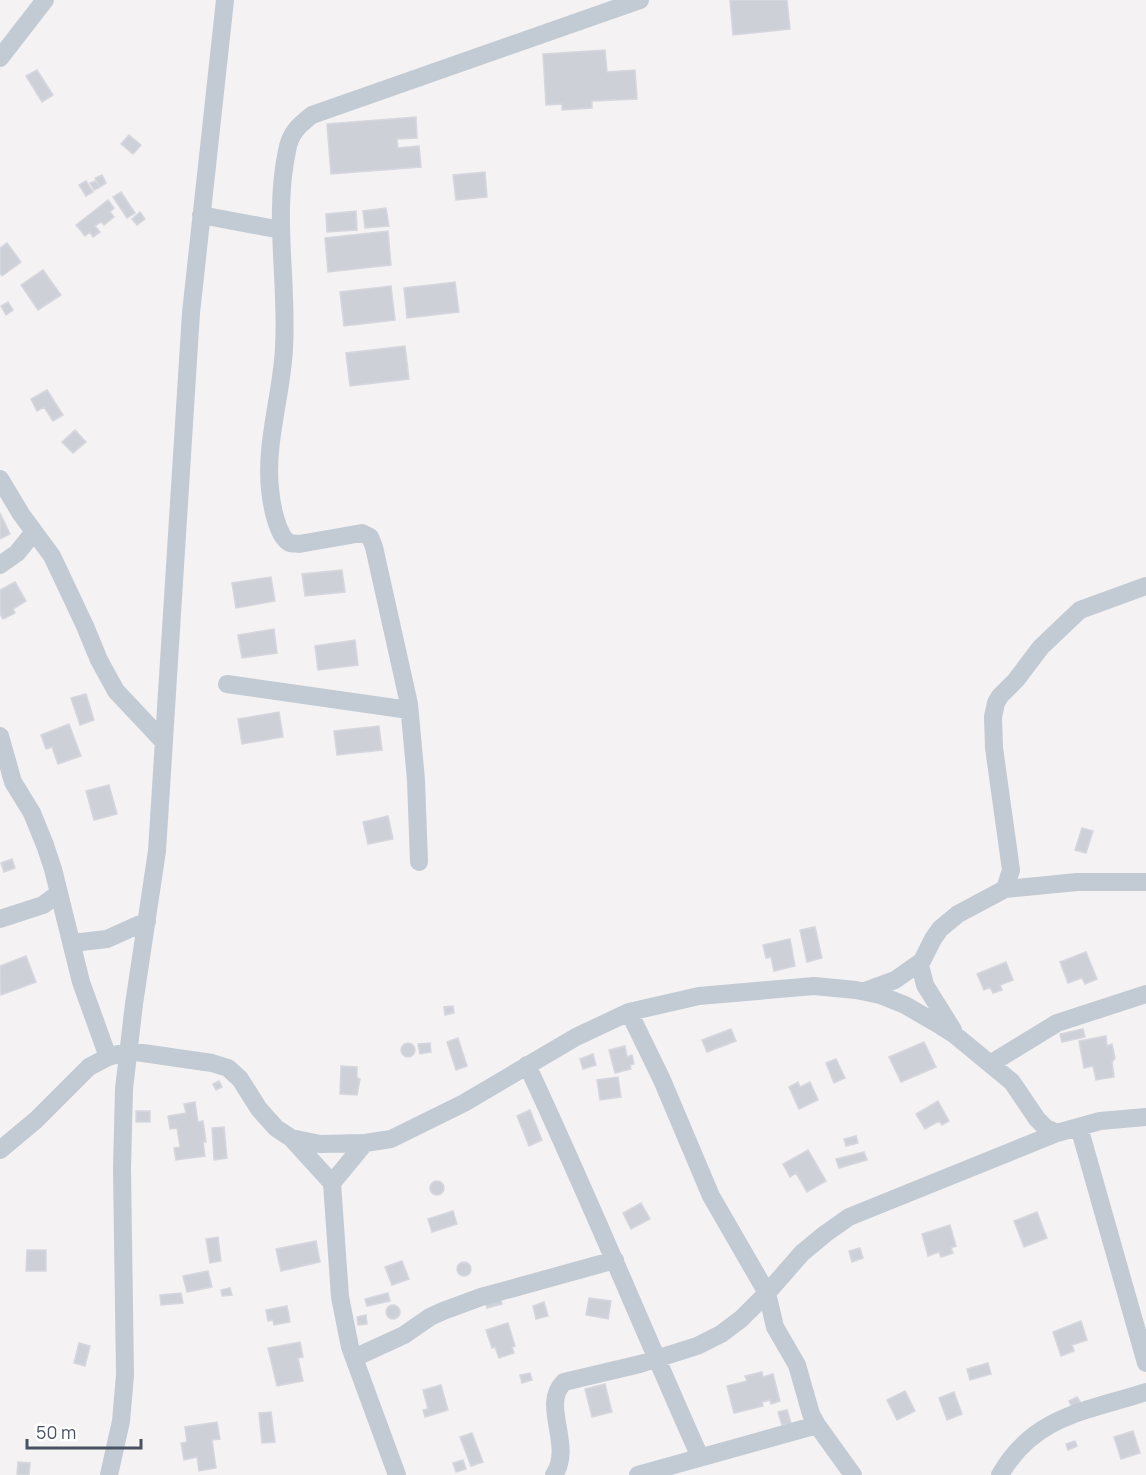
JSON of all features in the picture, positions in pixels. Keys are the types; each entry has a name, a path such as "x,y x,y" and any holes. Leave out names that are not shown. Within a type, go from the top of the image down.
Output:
{"street":[{"path":"0,58 45,0"},
{"path":"109,1475 121,1421 125,1375 122,1169 124,1089 157,851 191,313 225,0"},
{"path":"419,862 416,780 409,710 374,547 369,537 362,533 299,544 289,542 283,537 274,516 269,469 284,348 285,297 281,230 287,150 295,129 312,115 640,0"},
{"path":"201,215 281,230"},
{"path":"0,479 52,556 99,660 116,691 164,742"},
{"path":"0,565 17,553 34,532"},
{"path":"1005,889 1011,870 994,748 993,717 996,703 1041,647 1080,610 1146,586"},
{"path":"227,684 409,710"},
{"path":"0,736 13,782 32,813 53,869 81,982 108,1057"},
{"path":"955,1035 925,984 921,970 922,961 940,929 958,914 1005,889 1077,882 1146,882"},
{"path":"0,920 43,905 59,892"},
{"path":"72,942 107,939 124,934 147,921"},
{"path":"865,992 895,980 922,961"},
{"path":"291,1138 320,1144 365,1143 391,1139 422,1125 576,1037 630,1012 699,996 745,990 813,986 880,995 905,1005 955,1035 1012,1082 1037,1119 1046,1128 1058,1133"},
{"path":"990,1064 1057,1023 1146,994"},
{"path":"630,1012 662,1080 711,1196 766,1293 775,1327 797,1365 817,1425 853,1475"},
{"path":"0,1150 36,1120 89,1067 108,1057 129,1051 212,1063 228,1068 240,1078 259,1109 276,1128 291,1138 332,1183 340,1297 345,1327 397,1475"},
{"path":"527,1065 700,1457"},
{"path":"554,1475 562,1454 554,1401 556,1389 564,1382 656,1359 697,1346 721,1334 741,1319 802,1253 849,1217 1058,1133 1100,1121 1146,1117"},
{"path":"1079,1127 1146,1363"},
{"path":"332,1183 365,1143"},
{"path":"354,1358 404,1335 443,1311 481,1297 615,1260"},
{"path":"1000,1475 1010,1457 1030,1437 1058,1420 1146,1392"},
{"path":"638,1475 817,1425"}],"building":[{"path":"730,0 787,0 790,29 733,35"},
{"path":"605,50 607,72 635,70 637,99 592,101 592,108 562,110 562,104 546,105 543,54"},
{"path":"37,70 53,95 42,102 26,76"},
{"path":"416,117 417,138 397,139 398,148 419,146 421,167 331,174 327,124"},
{"path":"129,135 141,145 133,154 121,144"},
{"path":"485,172 487,197 456,200 453,175"},
{"path":"102,175 106,183 100,187 95,178"},
{"path":"86,181 93,192 86,196 79,185"},
{"path":"96,181 100,187 94,190 90,183"},
{"path":"121,192 135,213 127,218 113,197"},
{"path":"108,200 114,208 110,212 114,217 104,225 101,222 95,226 100,232 93,237 90,232 85,236 76,225"},
{"path":"386,208 389,226 365,228 363,211"},
{"path":"356,211 357,230 327,232 326,214"},
{"path":"140,212 145,219 137,225 132,219"},
{"path":"388,231 391,265 328,272 325,238"},
{"path":"7,243 21,262 2,276 0,248"},
{"path":"43,270 61,295 38,310 21,285"},
{"path":"455,282 459,312 407,318 404,288"},
{"path":"391,286 395,320 344,326 340,292"},
{"path":"8,302 13,310 6,315 1,306"},
{"path":"405,346 409,379 350,386 346,353"},
{"path":"47,390 63,415 53,421 44,407 37,411 31,399"},
{"path":"75,430 86,442 73,453 62,442"},
{"path":"0,513 10,534 0,539"},
{"path":"342,570 345,592 305,596 302,574"},
{"path":"271,577 275,601 236,608 232,583"},
{"path":"15,582 26,601 13,609 15,613 3,619 0,614 0,590"},
{"path":"274,629 277,653 242,658 238,635"},
{"path":"355,640 358,665 318,670 315,646"},
{"path":"86,694 94,720 80,725 71,698"},
{"path":"279,712 283,737 242,744 238,719"},
{"path":"69,724 81,756 58,764 52,747 46,749 41,735"},
{"path":"379,726 382,750 337,755 334,731"},
{"path":"109,785 117,814 94,820 86,791"},
{"path":"388,816 393,839 368,844 363,822"},
{"path":"1082,828 1093,831 1086,853 1075,850"},
{"path":"12,859 15,868 4,872 1,863"},
{"path":"815,927 822,958 807,962 800,930"},
{"path":"790,939 795,966 774,971 771,957 766,958 763,945"},
{"path":"1086,952 1097,979 1085,984 1082,978 1068,983 1060,962"},
{"path":"26,956 36,982 1,995 0,966"},
{"path":"1006,962 1013,980 1000,985 1002,990 993,993 990,987 984,990 977,974"},
{"path":"453,1006 454,1013 445,1015 444,1007"},
{"path":"731,1029 736,1041 707,1052 702,1040"},
{"path":"1083,1029 1085,1037 1062,1042 1060,1034"},
{"path":"1106,1036 1107,1046 1112,1044 1115,1058 1112,1062 1114,1077 1096,1080 1093,1066 1084,1068 1079,1041"},
{"path":"458,1038 467,1066 456,1070 447,1042"},
{"path":"924,1042 936,1067 901,1082 889,1057"},
{"path":"405,1043 411,1043 415,1050 411,1057 405,1057 401,1053 401,1047"},
{"path":"430,1043 431,1052 420,1054 418,1044"},
{"path":"625,1046 627,1057 632,1055 634,1064 630,1065 631,1069 615,1073 609,1050"},
{"path":"593,1054 596,1065 583,1069 580,1059"},
{"path":"836,1059 845,1078 834,1083 826,1063"},
{"path":"341,1066 357,1067 357,1078 360,1079 357,1095 340,1094"},
{"path":"618,1077 621,1097 600,1100 597,1080"},
{"path":"219,1081 222,1087 216,1090 213,1084"},
{"path":"798,1082 800,1087 810,1082 818,1100 799,1109 789,1087"},
{"path":"938,1101 949,1121 942,1125 939,1121 925,1129 916,1114"},
{"path":"195,1102 198,1122 203,1121 205,1156 176,1160 174,1148 180,1147 177,1128 170,1129 168,1116 186,1113 184,1104"},
{"path":"530,1110 542,1140 529,1146 517,1116"},
{"path":"136,1111 150,1111 150,1122 136,1122"},
{"path":"224,1127 227,1158 214,1160 212,1128"},
{"path":"856,1136 858,1143 846,1146 844,1139"},
{"path":"808,1150 826,1181 807,1192 796,1173 790,1177 783,1164"},
{"path":"864,1152 867,1160 839,1168 836,1159"},
{"path":"437,1181 442,1183 444,1188 442,1193 437,1195 432,1193 430,1188 432,1183"},
{"path":"641,1203 650,1219 631,1229 623,1213"},
{"path":"453,1211 457,1224 432,1232 428,1219"},
{"path":"1037,1212 1047,1238 1024,1247 1014,1221"},
{"path":"950,1225 956,1246 951,1248 953,1253 941,1257 939,1252 928,1256 922,1234"},
{"path":"218,1237 221,1261 210,1263 206,1239"},
{"path":"316,1241 320,1262 281,1271 276,1249"},
{"path":"860,1248 863,1258 852,1262 849,1251"},
{"path":"27,1250 46,1250 46,1271 26,1271"},
{"path":"402,1261 409,1279 392,1285 385,1267"},
{"path":"461,1262 467,1262 471,1269 467,1276 461,1276 457,1272 457,1266"},
{"path":"208,1271 212,1287 187,1292 183,1276"},
{"path":"230,1288 232,1295 222,1296 221,1290"},
{"path":"181,1293 183,1303 161,1305 160,1295"},
{"path":"388,1293 390,1301 367,1306 365,1299"},
{"path":"500,1296 502,1304 487,1308 485,1300"},
{"path":"589,1298 611,1301 608,1319 586,1315"},
{"path":"544,1302 548,1316 536,1319 533,1306"},
{"path":"390,1305 396,1305 400,1312 396,1319 390,1319 386,1315 386,1309"},
{"path":"287,1306 290,1322 274,1325 273,1320 268,1321 266,1310"},
{"path":"366,1315 367,1324 358,1325 357,1317"},
{"path":"1081,1321 1087,1340 1072,1345 1074,1351 1061,1356 1053,1332"},
{"path":"508,1323 515,1346 512,1347 514,1353 499,1358 495,1347 492,1348 486,1330"},
{"path":"300,1342 303,1357 298,1358 303,1381 277,1386 268,1348"},
{"path":"79,1343 90,1346 85,1366 74,1363"},
{"path":"988,1363 991,1374 970,1380 967,1369"},
{"path":"762,1372 763,1377 773,1374 780,1401 771,1404 770,1400 762,1402 763,1406 734,1413 727,1386 747,1381 745,1376"},
{"path":"530,1373 532,1380 522,1383 520,1375"},
{"path":"605,1384 612,1412 592,1417 585,1389"},
{"path":"441,1385 448,1410 425,1417 423,1410 428,1409 423,1390"},
{"path":"905,1391 915,1411 897,1420 887,1400"},
{"path":"954,1392 962,1414 947,1420 939,1398"},
{"path":"1077,1397 1081,1403 1072,1407 1069,1401"},
{"path":"787,1410 791,1423 782,1425 778,1412"},
{"path":"271,1412 275,1442 262,1443 259,1413"},
{"path":"217,1422 220,1439 212,1440 216,1468 199,1471 197,1457 184,1460 181,1443 187,1442 185,1427"},
{"path":"1133,1431 1140,1453 1121,1459 1114,1437"},
{"path":"472,1433 483,1462 471,1466 460,1437"},
{"path":"1075,1441 1077,1446 1068,1450 1066,1444"},
{"path":"463,1460 466,1469 456,1472 453,1463"},
{"path":"18,1462 30,1463 29,1475 17,1475"}]}
